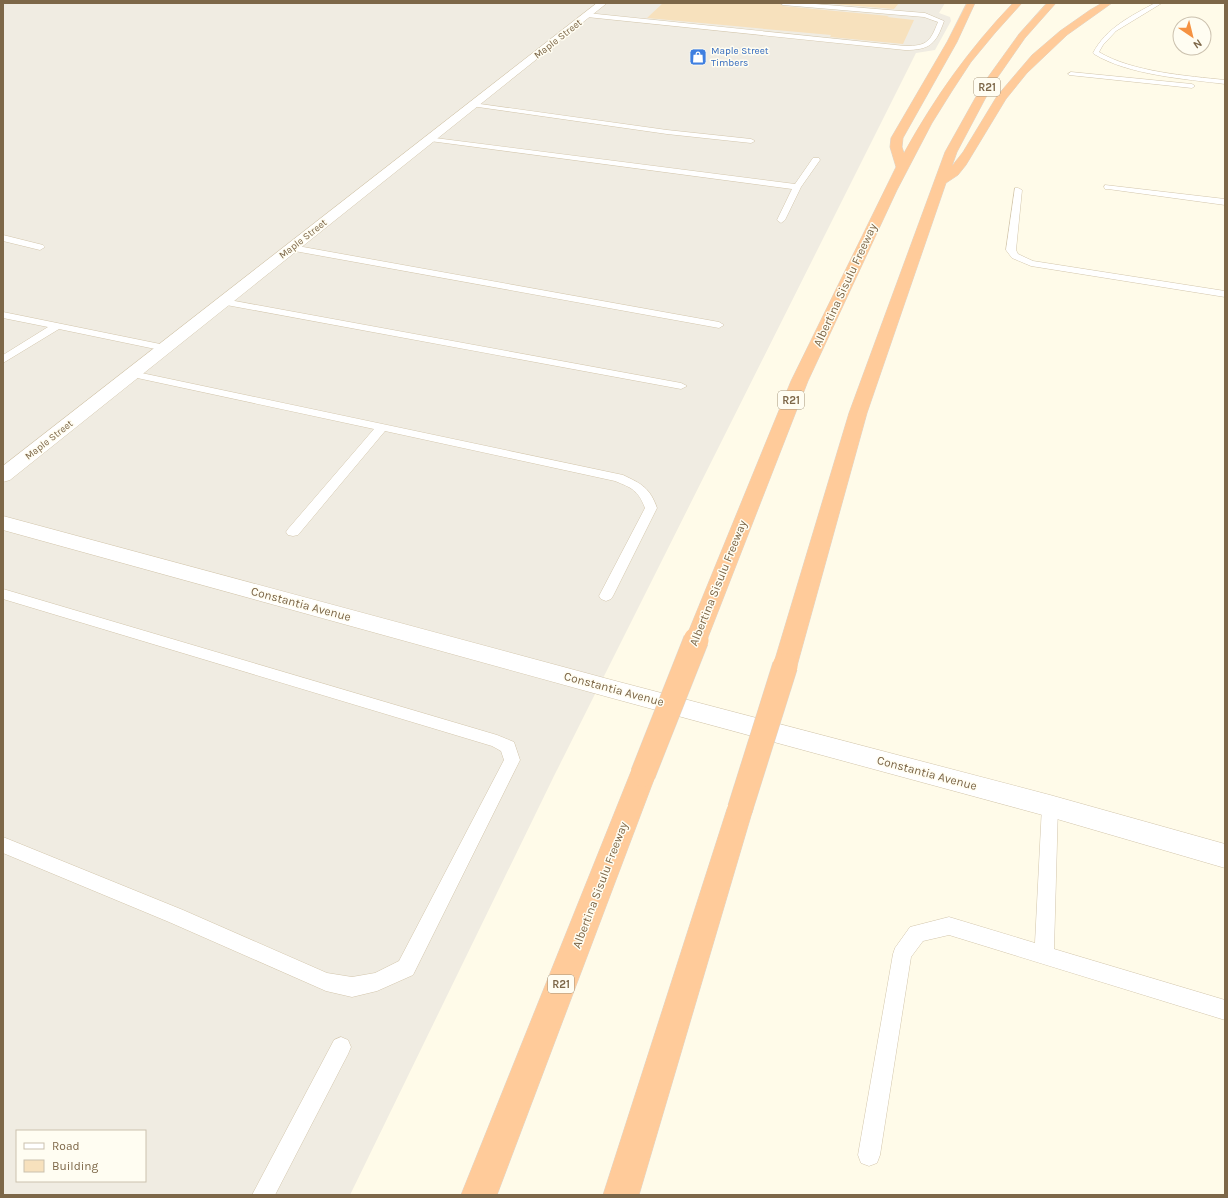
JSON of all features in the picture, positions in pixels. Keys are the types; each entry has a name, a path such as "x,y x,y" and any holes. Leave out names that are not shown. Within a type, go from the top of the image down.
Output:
{"highway":[{"path":"902,166 896,147 897,138 937,69 971,3"},
{"name":"Albertina Sisulu Freeway","path":"478,1195 792,398 902,166 948,86 975,51 1018,3"},
{"name":"R21","path":"621,1195 785,666 858,413 951,152 988,84 1022,36 1052,3"},
{"path":"941,182 954,173 967,158 994,109 1020,75 1060,36 1108,3"}],"street":[{"name":"Maple Street","path":"3,476 587,16 600,3"},
{"name":"Constantia Avenue","path":"3,523 608,688 1050,806 1225,856"}],"lane":[{"path":"587,16 909,48 925,47 931,43 936,35 941,21 925,15 783,3"},
{"path":"1159,3 1135,16 1111,33 1099,45 1096,53 1101,58 1132,67 1225,82"},
{"path":"1071,74 1225,89"},
{"path":"473,105 598,123 750,141"},
{"path":"430,139 797,187"},
{"path":"780,220 797,187 816,160"},
{"path":"1108,187 1225,202"},
{"path":"1018,190 1011,250 1015,256 1031,263 1225,294"},
{"path":"3,238 40,247"},
{"path":"292,248 719,325"},
{"path":"224,302 681,386"},
{"path":"3,315 165,348"},
{"path":"3,360 56,326"},
{"path":"132,374 619,478 637,486 646,493 650,508 606,596"},
{"path":"293,532 381,428"},
{"path":"3,594 497,741 508,747 512,760 406,968 377,982 352,987 326,982 176,916 3,845"},
{"path":"1044,954 1050,806"},
{"path":"869,1155 902,954 917,933 949,926 1225,1010"},
{"path":"263,1195 341,1047"}],"shaded area":[{"path":"3,3 945,3 939,13 950,17 951,21 935,50 916,53 553,778 350,1195 3,1195"}],"building":[{"path":"663,3 779,3 783,6 889,16 887,17 914,20 903,44 830,37 831,35 647,18"},
{"path":"821,3 899,3 894,9"}],"place":[{"name":"Maple Street Timbers","path":"698,57"}]}
